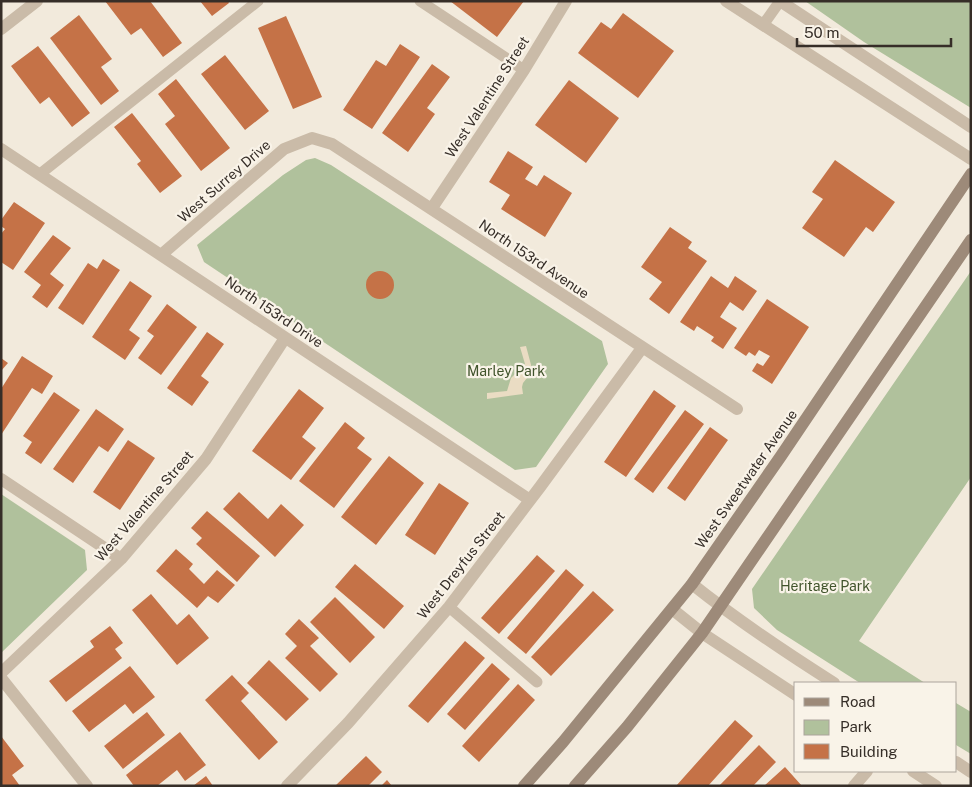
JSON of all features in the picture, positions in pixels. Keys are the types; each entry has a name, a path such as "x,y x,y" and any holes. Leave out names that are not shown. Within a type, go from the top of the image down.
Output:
{"street":[{"path":"2,27 36,1"},
{"name":"West Valentine Street","path":"432,208 524,70 566,1"},
{"path":"726,1 971,160"},
{"path":"780,1 971,127"},
{"name":"North 153rd Avenue","path":"312,138 332,144 737,409"},
{"name":"West Surrey Drive","path":"161,254 284,149 312,138"},
{"name":"North 153rd Drive","path":"1,149 530,500"},
{"name":"West Sweetwater Avenue","path":"524,786 563,742 692,584 781,456 971,174"},
{"path":"575,786 627,727 702,633 971,240"},
{"name":"West Valentine Street","path":"1,673 121,559 206,459 285,338"},
{"name":"West Dreyfus Street","path":"287,786 348,723 449,607 642,348"},
{"path":"1,479 121,559"},
{"path":"692,584 719,606 773,644 832,682"},
{"path":"672,609 702,633 794,694"},
{"path":"1,678 87,786"},
{"path":"957,763 971,772"},
{"path":"854,786 866,772"},
{"path":"915,772 936,786"}],"lane":[{"path":"40,174 258,1"},
{"path":"420,1 524,70"},
{"path":"763,25 780,1"},
{"path":"449,607 537,682"}],"green space":[{"path":"805,1 971,1 971,108 864,42"},
{"name":"Marley Park","path":"315,158 331,165 602,341 608,364 536,467 515,470 204,262 197,245 283,175 306,160"},
{"name":"Heritage Park","path":"971,271 971,477 859,641 923,682 858,682 777,630 754,608 752,589"},
{"path":"1,494 85,550 87,570 1,653"},
{"path":"957,704 971,712 971,754 957,746"}],"shaded area":[{"path":"526,346 534,376 527,378 523,383 523,394 487,399 487,393 507,391 511,378 525,364 520,347"}],"building":[{"path":"105,1 150,1 182,43 163,57 141,28 131,35"},
{"path":"200,1 228,1 229,3 212,16"},
{"path":"450,1 524,1 497,37"},
{"path":"623,13 674,51 638,98 578,53 601,22 611,29"},
{"path":"79,15 112,59 101,67 119,91 101,105 50,38"},
{"path":"286,16 322,97 293,109 258,28"},
{"path":"400,44 420,57 372,129 343,110 376,60 386,66"},
{"path":"38,46 90,113 72,127 49,97 40,104 11,66"},
{"path":"225,55 269,111 245,130 201,74"},
{"path":"432,64 450,77 427,108 435,114 408,152 382,133"},
{"path":"176,79 230,148 201,171 165,124 175,116 158,94"},
{"path":"569,80 619,118 586,163 535,125"},
{"path":"132,113 182,176 160,193 137,164 141,161 114,127"},
{"path":"508,151 533,167 525,179 537,186 544,175 572,193 545,237 501,209 510,195 489,182"},
{"path":"835,160 895,202 873,232 866,227 844,257 802,228 823,199 812,192"},
{"path":"14,202 45,223 13,270 1,262 1,234 5,229 1,226 1,220"},
{"path":"670,227 692,242 688,248 707,261 669,314 649,299 662,282 641,267"},
{"path":"53,235 71,248 50,274 64,285 47,308 32,297 41,285 24,272"},
{"path":"103,259 120,270 83,325 58,308 88,263 97,269"},
{"path":"380,271 390,275 394,285 390,295 380,299 370,295 366,285 370,275"},
{"path":"711,276 728,288 735,276 757,291 743,311 730,302 720,317 737,328 723,349 711,341 714,337 697,326 694,331 680,322"},
{"path":"130,281 152,296 129,330 140,338 125,360 92,337"},
{"path":"767,299 809,327 772,384 752,371 757,363 763,366 770,356 759,350 755,356 749,352 746,356 734,348"},
{"path":"167,304 197,327 161,375 138,358 154,336 147,331"},
{"path":"207,332 224,344 201,376 209,382 192,406 167,388"},
{"path":"22,356 53,376 42,394 32,388 1,435 1,389"},
{"path":"1,358 8,363 1,371"},
{"path":"299,389 324,408 302,437 316,448 291,480 252,451"},
{"path":"654,390 676,406 626,477 604,462"},
{"path":"54,392 80,410 41,464 25,453 32,442 23,436"},
{"path":"96,409 124,429 108,452 99,446 73,483 53,469"},
{"path":"685,410 704,424 653,493 634,479"},
{"path":"345,422 365,438 357,448 372,459 334,508 299,481"},
{"path":"710,427 728,440 685,501 667,488"},
{"path":"128,440 155,458 120,510 93,492"},
{"path":"389,456 424,483 376,545 341,517"},
{"path":"439,483 469,503 435,555 405,535"},
{"path":"239,492 268,519 281,504 304,525 275,557 223,509"},
{"path":"207,511 260,556 237,582 196,544 202,538 191,528"},
{"path":"176,549 193,564 189,569 204,584 217,570 235,585 218,603 208,596 197,608 156,571"},
{"path":"537,555 555,571 499,634 481,618"},
{"path":"355,564 404,606 384,629 335,587"},
{"path":"566,569 584,585 526,654 507,638"},
{"path":"593,591 614,610 551,676 531,657"},
{"path":"151,594 177,625 189,614 209,638 177,665 132,610"},
{"path":"335,597 375,637 350,663 310,622"},
{"path":"299,619 319,638 310,646 338,674 320,692 285,658 297,646 285,634"},
{"path":"110,626 123,643 115,649 122,658 66,702 49,681 94,647 90,641"},
{"path":"465,641 485,658 428,723 408,706"},
{"path":"269,660 309,699 286,721 247,683"},
{"path":"492,663 510,679 465,730 447,714"},
{"path":"130,666 155,697 133,714 125,704 89,732 72,711"},
{"path":"232,675 249,693 241,701 278,742 259,760 205,700"},
{"path":"518,684 535,700 479,762 462,746"},
{"path":"147,712 165,735 123,769 104,746"},
{"path":"735,720 753,736 708,786 676,786"},
{"path":"180,732 206,765 185,781 177,770 157,786 134,786 126,775"},
{"path":"1,736 24,766 12,775 20,786 1,786"},
{"path":"759,745 776,762 753,786 719,786"},
{"path":"366,756 382,772 368,786 335,786"},
{"path":"785,767 802,786 764,786"},
{"path":"206,776 213,786 193,786"},
{"path":"387,780 392,786 381,786"}]}
